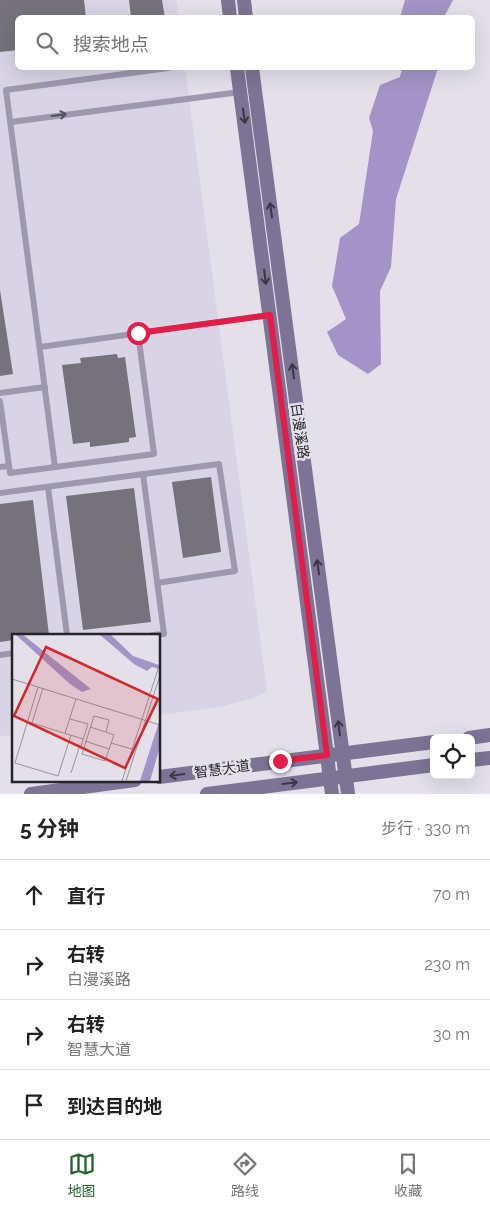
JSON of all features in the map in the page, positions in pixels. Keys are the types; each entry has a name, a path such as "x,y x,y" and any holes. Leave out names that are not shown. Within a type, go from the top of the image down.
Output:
{"main road":[{"path":"228,0 230,15"},
{"path":"244,0 246,15"},
{"name":"白漫溪路","path":"237,70 332,794"},
{"name":"白漫溪路","path":"252,70 348,794"},
{"path":"475,737 490,735"},
{"name":"智慧大道","path":"160,777 430,743"},
{"path":"475,760 490,758"},
{"name":"智慧大道","path":"207,794 430,766"},
{"path":"31,794 122,782"}],"lane":[{"path":"55,467 6,90 153,70"},
{"path":"11,122 240,92"},
{"path":"0,104 8,103"},
{"path":"40,347 270,315"},
{"path":"0,401 10,473 154,454 138,333"},
{"path":"0,393 45,387"},
{"path":"0,493 219,464 236,571 157,583"},
{"path":"0,467 9,466"},
{"path":"143,474 164,634 160,634"},
{"path":"48,487 67,634"}],"shaded area":[{"path":"0,0 176,0 179,15 15,15 15,70 185,70 267,691 254,698 220,707 160,715 160,634 12,634 12,735 0,736"},
{"path":"405,0 453,0 445,15 401,15"},
{"path":"402,70 437,70 396,199 391,267 380,291 381,364 368,374 338,355 327,332 346,319 332,286 340,238 359,224 373,131 369,118 380,85 400,77"}],"building":[{"path":"0,0 84,0 86,15 15,15 15,50 0,52"},
{"path":"129,0 162,0 164,15 131,15"},
{"path":"0,290 13,374 0,376"},
{"path":"117,354 118,358 125,357 136,437 129,438 129,442 90,447 90,442 73,444 62,365 81,363 80,358"},
{"path":"211,477 221,552 183,558 172,482"},
{"path":"134,488 151,622 83,630 66,496"},
{"path":"33,500 49,634 12,634 12,640 0,642 0,504"}],"route":[{"path":"138,333 270,315 327,755 280,761"}]}
